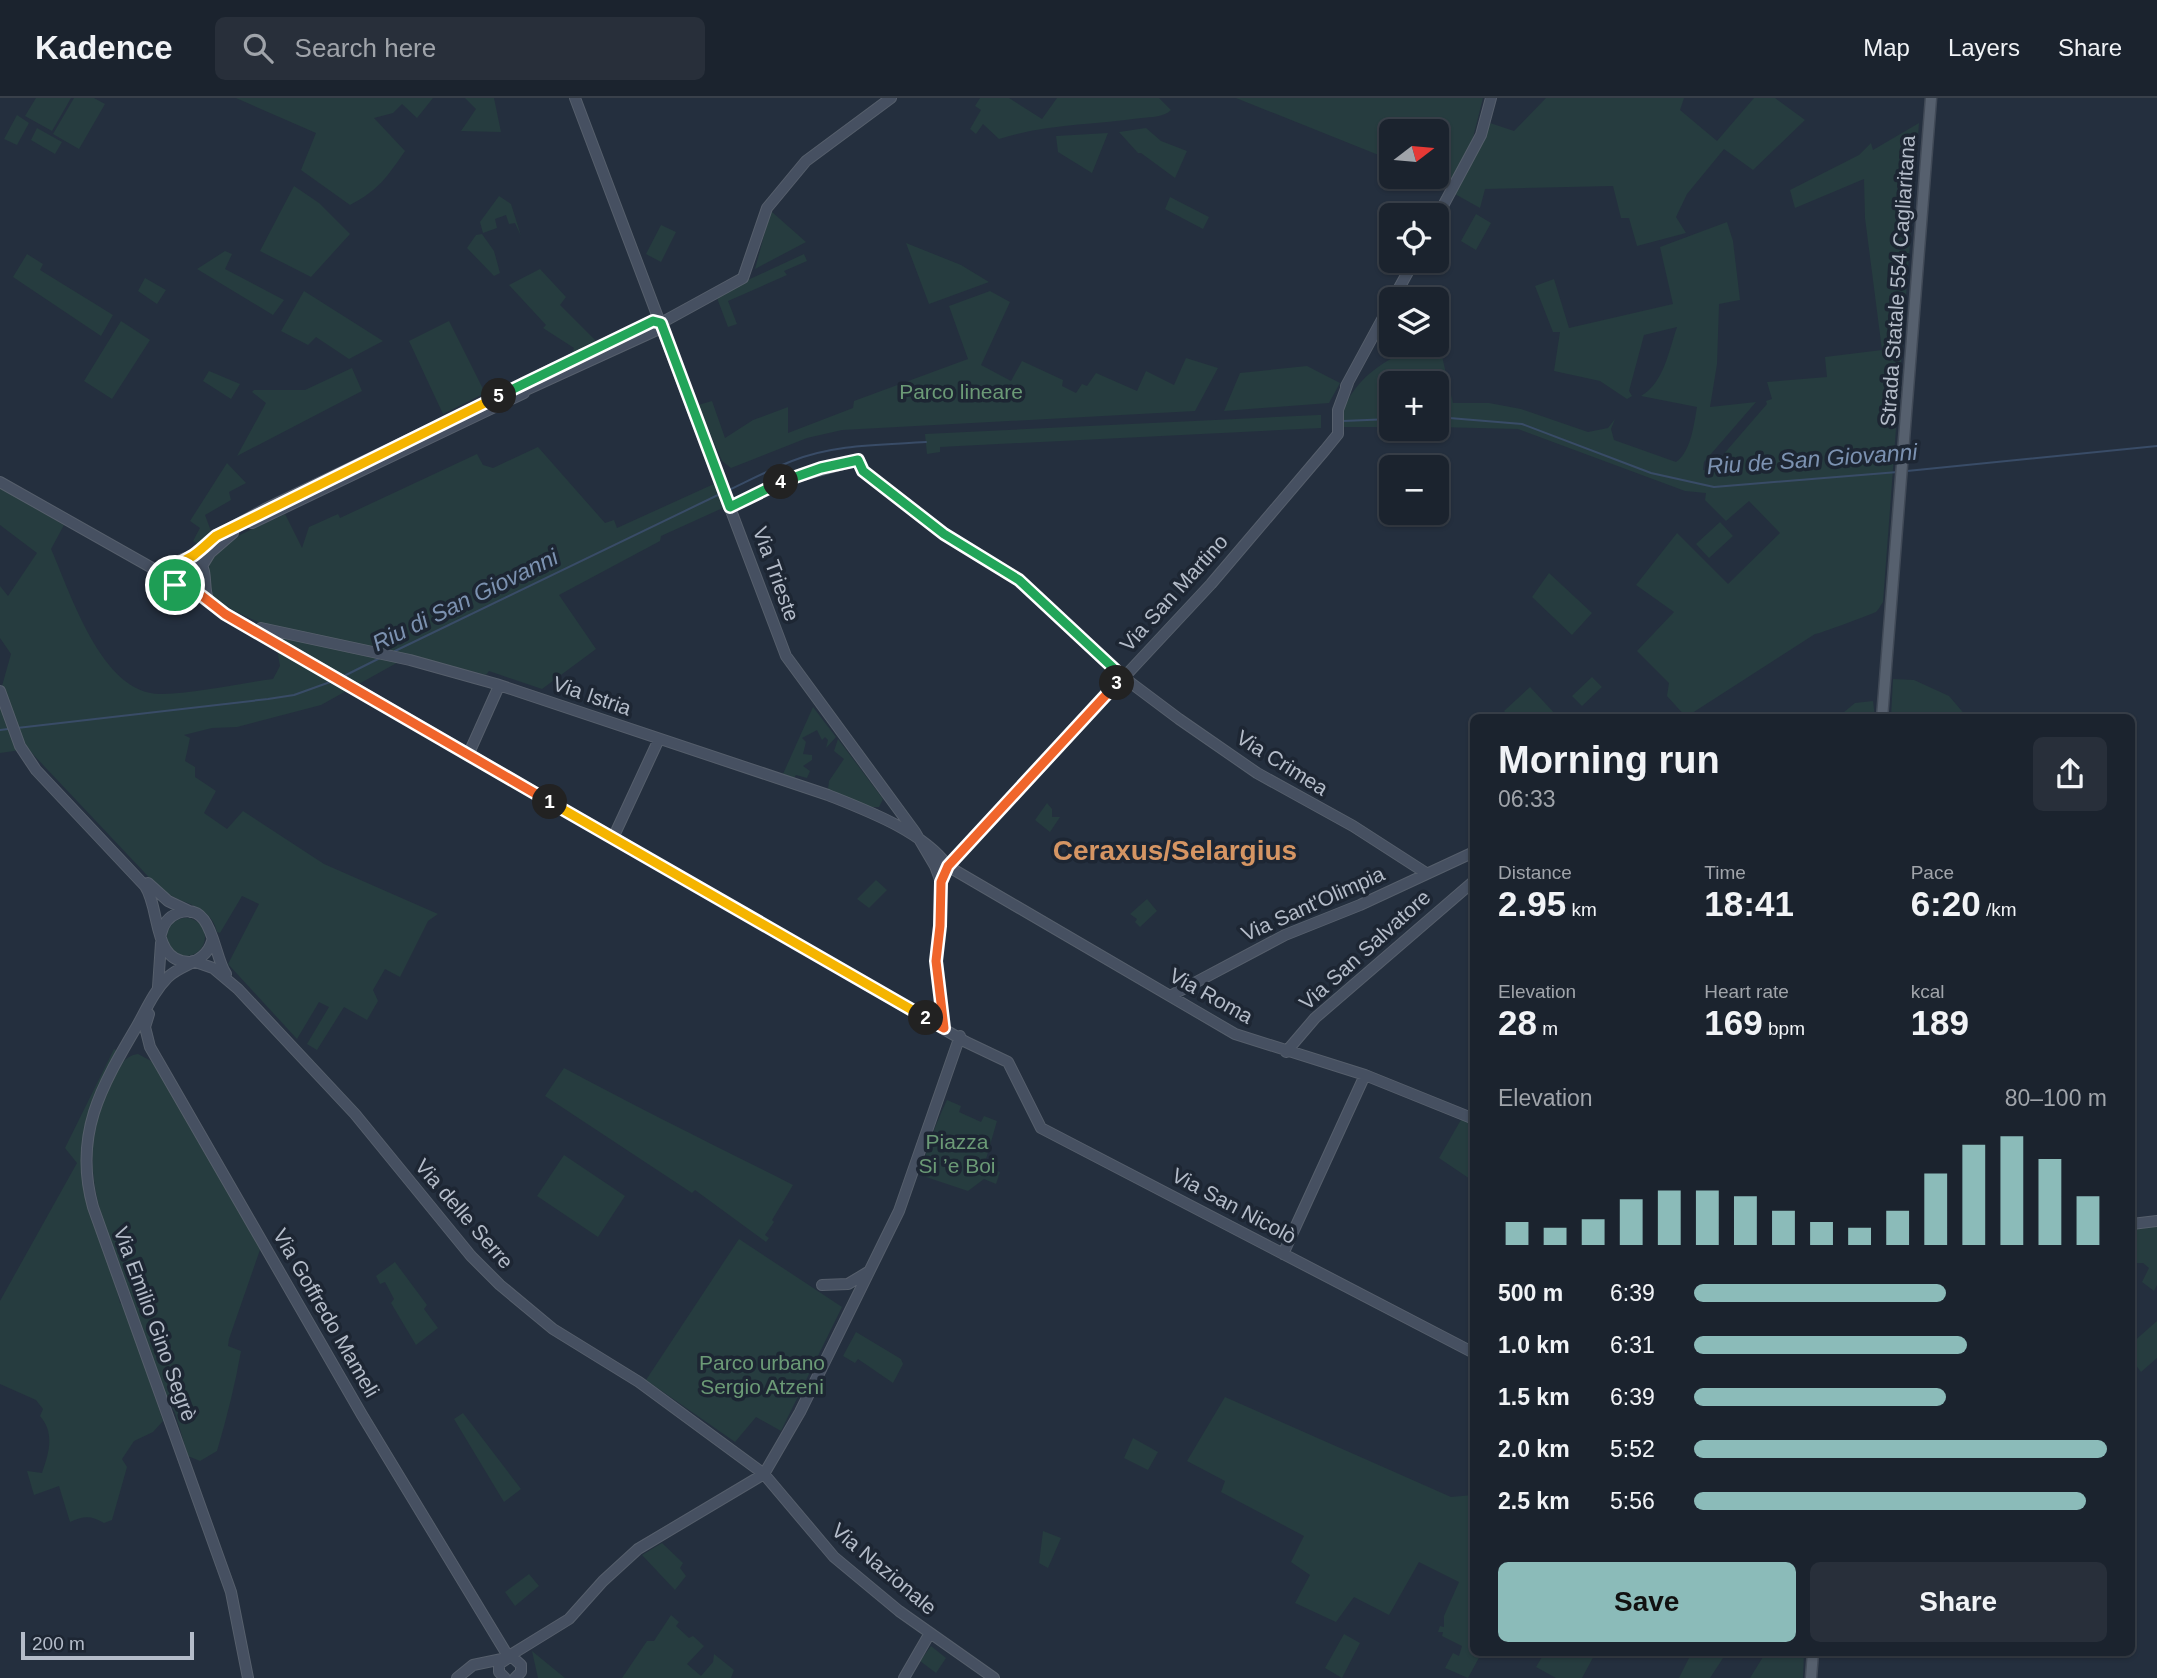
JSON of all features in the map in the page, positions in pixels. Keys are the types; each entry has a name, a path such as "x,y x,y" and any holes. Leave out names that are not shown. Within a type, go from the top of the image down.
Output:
{"main road":[{"name":"Strada Statale 554 Cagliaritana","path":"1882,714 1925,98"},
{"name":"Strada Statale 554 Cagliaritana","path":"1902,452 1931,98"},
{"path":"1811,1678 1813,1656"}],"street":[{"name":"Via Trieste","path":"575,98 791,665 893,803 928,855 941,882"},
{"path":"210,603 203,581 202,566 220,542 244,527 653,321 661,323 743,278 767,208 806,161 891,98"},
{"path":"1444,203 1480,135 1491,98"},
{"name":"Via San Martino","path":"941,882 948,866 1211,584 1334,433 1335,411 1379,325"},
{"path":"153,569 174,566 182,559 191,558 216,536 265,509 523,388"},
{"name":"Via Crimea","path":"730,505 785,480 858,460 863,471 944,534 1019,580 1123,677 1258,773 1355,828 1426,873"},
{"path":"0,482 153,569 173,581 179,589 190,591 324,671 960,1036 904,1198 800,1412 764,1474 638,1549 556,1630 527,1643 507,1657 481,1662 468,1668 457,1678"},
{"path":"191,558 202,566"},
{"path":"173,581 174,566"},
{"path":"190,591 203,581"},
{"name":"Via Istria","path":"243,622 266,630 410,660 499,686 828,795 880,817 917,839"},
{"path":"469,753 499,686"},
{"path":"0,691 24,754 126,864 150,894 161,937 170,956 177,961 213,968 237,989"},
{"path":"613,838 660,739"},
{"path":"32,763 76,804 159,894 209,924 221,967 237,989"},
{"path":"880,817 893,803"},
{"path":"917,839 924,840 948,866"},
{"name":"Via Sant'Olimpia","path":"1170,996 1285,935 1470,854"},
{"path":"928,855 948,866"},
{"name":"Via Roma","path":"948,866 970,882 1079,944 1109,957 1235,1034 1365,1075 1470,1117"},
{"path":"941,882 936,961 944,1028"},
{"name":"Via San Salvatore","path":"1286,1052 1315,1018 1470,884"},
{"path":"160,986 161,937 171,917 191,912"},
{"path":"160,986 189,963 205,955 212,941"},
{"name":"Via Goffredo Mameli","path":"160,986 146,1022 150,1047 362,1415 507,1657"},
{"name":"Via Emilio Gino Segrè","path":"160,986 96,1101 87,1141 87,1181 93,1208 231,1592 248,1678"},
{"name":"Via delle Serre","path":"237,989 355,1114 471,1256 500,1285 553,1329 639,1382 764,1474"},
{"name":"Via San Nicolò","path":"960,1036 1008,1062 1041,1128 1470,1351"},
{"path":"1283,1254 1365,1075"},
{"path":"2135,1224 2157,1221"},
{"path":"822,1284 848,1284 868,1274"},
{"name":"Via Nazionale","path":"764,1474 834,1557 930,1633 994,1678"},
{"path":"904,1678 930,1633"},
{"path":"520,1673 527,1643"},
{"path":"507,1657 520,1673"},
{"path":"468,1668 480,1666 502,1675 507,1657"}],"green space":[{"path":"36,98 71,98 52,131 25,116"},
{"path":"74,98 94,98 105,104 79,149 53,134"},
{"path":"236,98 433,98 417,118 402,104 393,113 374,118 405,151 382,182 369,194 350,205 301,170 316,133"},
{"path":"465,98 494,98 501,132 461,131 476,109"},
{"path":"980,98 1009,98 1042,119 1057,98 1159,98 1171,110 1157,116 1051,128 999,139 983,124 976,134 970,129 981,110 975,106"},
{"path":"1236,98 1483,98 1473,138 1449,188 1449,119 1379,119 1379,155"},
{"path":"1546,98 1684,98 1680,110 1717,141 1754,98 1775,98 1805,120 1753,170 1724,149 1687,194 1676,217 1686,233 1637,246 1629,218 1621,218 1613,186 1485,189 1480,208 1455,194 1490,123 1514,131"},
{"path":"17,115 29,123 17,145 4,139"},
{"path":"1919,123 1883,602 1876,612 1815,634 1691,714 1683,714 1667,696 1669,683 1637,651 1674,612 1636,585 1677,533 1728,584 1780,533 1749,501 1726,521 1705,500 1706,493 1685,491 1518,429 1449,427 1449,386 1453,403 1489,403 1521,409 1588,432 1608,428 1615,419 1611,429 1614,440 1676,462 1688,445 1697,407 1641,396 1660,375 1677,327 1644,335 1629,391 1632,396 1627,399 1600,381 1554,371 1560,332 1553,332 1535,286 1554,279 1569,328 1673,304 1660,247 1727,222 1733,241 1740,300 1719,304 1717,364 1710,407 1756,402 1704,462 1703,470 1709,471 1767,404 1766,401 1772,399 1767,382 1827,377 1825,357 1882,350 1865,218 1864,179 1795,208 1790,190 1859,155 1871,143 1873,150"},
{"path":"37,128 62,142 55,154 31,140"},
{"path":"1146,128 1161,141 1187,151 1175,178 1138,153 1119,132"},
{"path":"1108,133 1092,173 1058,152 1056,136"},
{"path":"294,186 319,203 350,234 311,277 260,251"},
{"path":"499,196 511,204 521,236 515,223 509,224 506,215 495,219 497,228 483,233 480,222"},
{"path":"1170,197 1209,217 1203,229 1165,209"},
{"path":"772,212 806,242 755,269 769,217"},
{"path":"1476,214 1491,223 1476,250 1461,241"},
{"path":"661,225 676,232 661,262 646,254"},
{"path":"482,234 494,251 500,273 494,276 467,248 476,235"},
{"path":"906,243 961,265 989,282 929,304"},
{"path":"225,251 232,254 225,269 284,300 273,315 197,269"},
{"path":"27,254 43,264 40,270 113,315 101,336 13,277"},
{"path":"804,254 807,261 784,271 787,275 728,301 737,324 728,327 717,298 739,284"},
{"path":"540,269 566,297 560,305 598,343 571,355 574,348 543,328 546,325 509,285"},
{"path":"145,278 166,290 157,304 138,291"},
{"path":"304,291 383,341 349,359 316,337 308,345 281,331"},
{"name":"Parco lineare","path":"990,291 1010,302 981,365 1011,381 1022,361 1063,380 1062,386 1076,393 1082,384 1087,386 1096,373 1137,391 1146,371 1174,385 1186,358 1218,368 1195,411 842,430 807,438 731,468 722,461 698,405 712,401 725,438 753,420 788,407 788,433 853,408 854,401 968,359 949,306"},
{"path":"121,321 150,340 112,399 84,381"},
{"path":"449,321 485,393 443,414 409,341"},
{"path":"1395,357 1442,357 1445,371 1379,371 1379,427 1342,427 1350,396 1374,370"},
{"path":"1307,366 1340,383 1329,403 1224,411 1240,373"},
{"path":"352,368 362,391 237,456 266,403 252,392 254,390 305,390"},
{"path":"209,371 240,384 231,399 203,381"},
{"path":"1321,415 1321,428 940,447 940,452 927,454 925,434"},
{"path":"538,447 605,523 614,520 617,528 716,483 725,507 661,536 660,541 559,595 596,649 542,689 489,671 486,675 411,655 321,705 237,727 212,728 184,735 190,738 185,761 195,767 195,777 216,791 204,813 227,829 243,811 324,864 438,914 428,921 400,977 385,969 373,990 378,1001 367,1020 344,1007 317,1050 307,1044 329,1007 319,1002 297,1039 228,964 259,904 242,896 220,933 217,932 214,923 202,910 160,889 28,749 0,753 0,703 6,725 15,722 2,686 11,654 0,638 0,586 8,596 37,553 0,525 0,488 64,525 51,549 79,615 106,660 122,678 140,690 161,694 175,693 273,679 280,666 277,649 326,676 280,641 283,637 275,631 227,607 210,594 211,560 233,539 285,514 302,548 309,527 338,514 340,518 477,454 483,465 493,468"},
{"path":"227,463 246,483 229,492 231,500 205,515 211,531 199,545 193,541 200,528 190,521"},
{"path":"1720,522 1733,536 1709,558 1696,544"},
{"path":"187,563 195,566 198,574 195,582 187,585 179,582 176,574 179,566"},
{"path":"1549,573 1592,613 1572,635 1532,597"},
{"path":"1592,677 1602,687 1582,706 1572,696"},
{"path":"1893,679 1914,680 1949,696 1964,714 1917,712 1891,714"},
{"path":"1530,687 1555,714 1507,714 1504,711"},
{"path":"1873,701 1875,714 1842,714 1855,703"},
{"path":"813,707 836,737 826,748 828,740 825,737 822,740 817,730 802,738 806,742 803,754 812,755 812,760 803,766 810,771 807,778 796,775 794,778 783,774"},
{"path":"838,739 883,799 879,807 870,807 828,789 829,781 844,759 834,751"},
{"path":"1047,803 1052,809 1052,817 1060,817 1050,832 1035,820"},
{"path":"876,880 887,890 869,908 857,899"},
{"path":"1147,899 1157,911 1140,927 1135,922 1137,919 1130,914"},
{"path":"186,918 200,923 205,937 200,951 186,956 172,951 167,937 172,923"},
{"path":"114,1049 118,1051 93,1102 83,1153 120,1303 124,1305 163,1421 153,1432 134,1441 122,1459 127,1467 112,1520 104,1523 87,1517 70,1522 59,1486 34,1495 27,1471 42,1473 48,1451 48,1429 40,1416 43,1409 36,1400 0,1384 0,1301 77,1163 65,1148"},
{"path":"138,1054 153,1062 262,1244 229,1339 228,1346 241,1351 221,1438 217,1451 200,1461 188,1456 175,1413 166,1396 106,1229 94,1182 94,1135 100,1110 121,1065 132,1055"},
{"path":"564,1068 793,1185 772,1220 774,1222 765,1235 769,1238 766,1242 695,1190 692,1193 545,1096"},
{"name":"Piazza Si ’e Boi","path":"947,1100 961,1106 959,1112 981,1122 984,1116 997,1121 984,1166 1000,1172 996,1184 984,1179 968,1191 920,1175"},
{"path":"1462,1118 1470,1121 1470,1179 1439,1158"},
{"path":"564,1155 625,1196 598,1237 537,1196"},
{"path":"2157,1226 2157,1285 2154,1291 2142,1282 2149,1268 2143,1263 2135,1263 2135,1228"},
{"name":"Parco urbano Sergio Atzeni","path":"739,1239 842,1307 781,1431 756,1417 735,1442 646,1380"},
{"path":"395,1262 427,1305 424,1309 438,1328 416,1345 391,1303 394,1299 385,1282 380,1284 376,1276"},
{"path":"2157,1321 2157,1358 2141,1372 2135,1364 2135,1340"},
{"path":"856,1332 901,1359 903,1364 893,1383 858,1359 855,1363 843,1356"},
{"path":"1225,1397 1451,1497 1470,1495 1470,1656 1480,1656 1468,1678 1445,1668 1453,1653 1459,1656 1462,1646 1442,1636 1443,1632 1438,1632 1440,1626 1444,1627 1444,1616 1459,1582 1419,1562 1389,1615 1354,1597 1336,1622 1295,1603 1310,1575 1291,1562 1304,1536 1221,1492 1225,1481 1187,1461"},
{"path":"463,1413 521,1489 504,1502 454,1419"},
{"path":"1133,1438 1158,1452 1148,1470 1124,1458"},
{"path":"1043,1531 1061,1538 1048,1568 1039,1563"},
{"path":"662,1543 683,1563 680,1568 686,1576 675,1590 642,1555"},
{"path":"529,1574 539,1586 515,1606 505,1592"},
{"path":"671,1615 679,1622 676,1626 689,1638 693,1636 704,1646 687,1664 701,1676 713,1662 714,1654 734,1670 731,1678 622,1678 647,1641 654,1641"},
{"path":"1344,1634 1360,1643 1342,1678 1325,1668"},
{"path":"931,1646 946,1658 936,1673 920,1661"},
{"path":"532,1651 565,1678 538,1678"},
{"path":"1543,1656 1594,1656 1582,1678 1556,1678 1536,1667"},
{"path":"1690,1656 1724,1656 1710,1678 1679,1678"},
{"path":"1764,1656 1804,1656 1803,1678 1750,1678"}],"waterway":[{"name":"Riu de San Giovanni","path":"1449,418 1522,424 1651,473 1714,487 1898,472"},
{"name":"Riu de San Giovanni","path":"1343,421 1379,420"},
{"name":"Riu di San Giovanni","path":"729,490 784,464 824,451 926,442"},
{"name":"Riu de San Giovanni","path":"1907,471 2157,446"},
{"name":"Riu di San Giovanni","path":"395,651 720,494"},
{"name":"Riu di San Giovanni","path":"344,676 380,658"},
{"name":"Riu di San Giovanni","path":"17,728 268,699 294,695 333,681"},
{"name":"Riu di San Giovanni","path":"0,730 8,729"}],"district":[{"name":"Ceraxus/Selargius","path":"1175,850"}],"route":[{"path":"653,321 661,323 730,507 785,480 858,460 863,471 944,534 1019,580 1123,677 1059,743 948,866 941,882 936,961 944,1028 469,753 384,707 243,622 225,614 202,596 179,589 175,585 171,576 177,562 191,558 216,536 265,509 518,387 521,383 653,321"}]}
